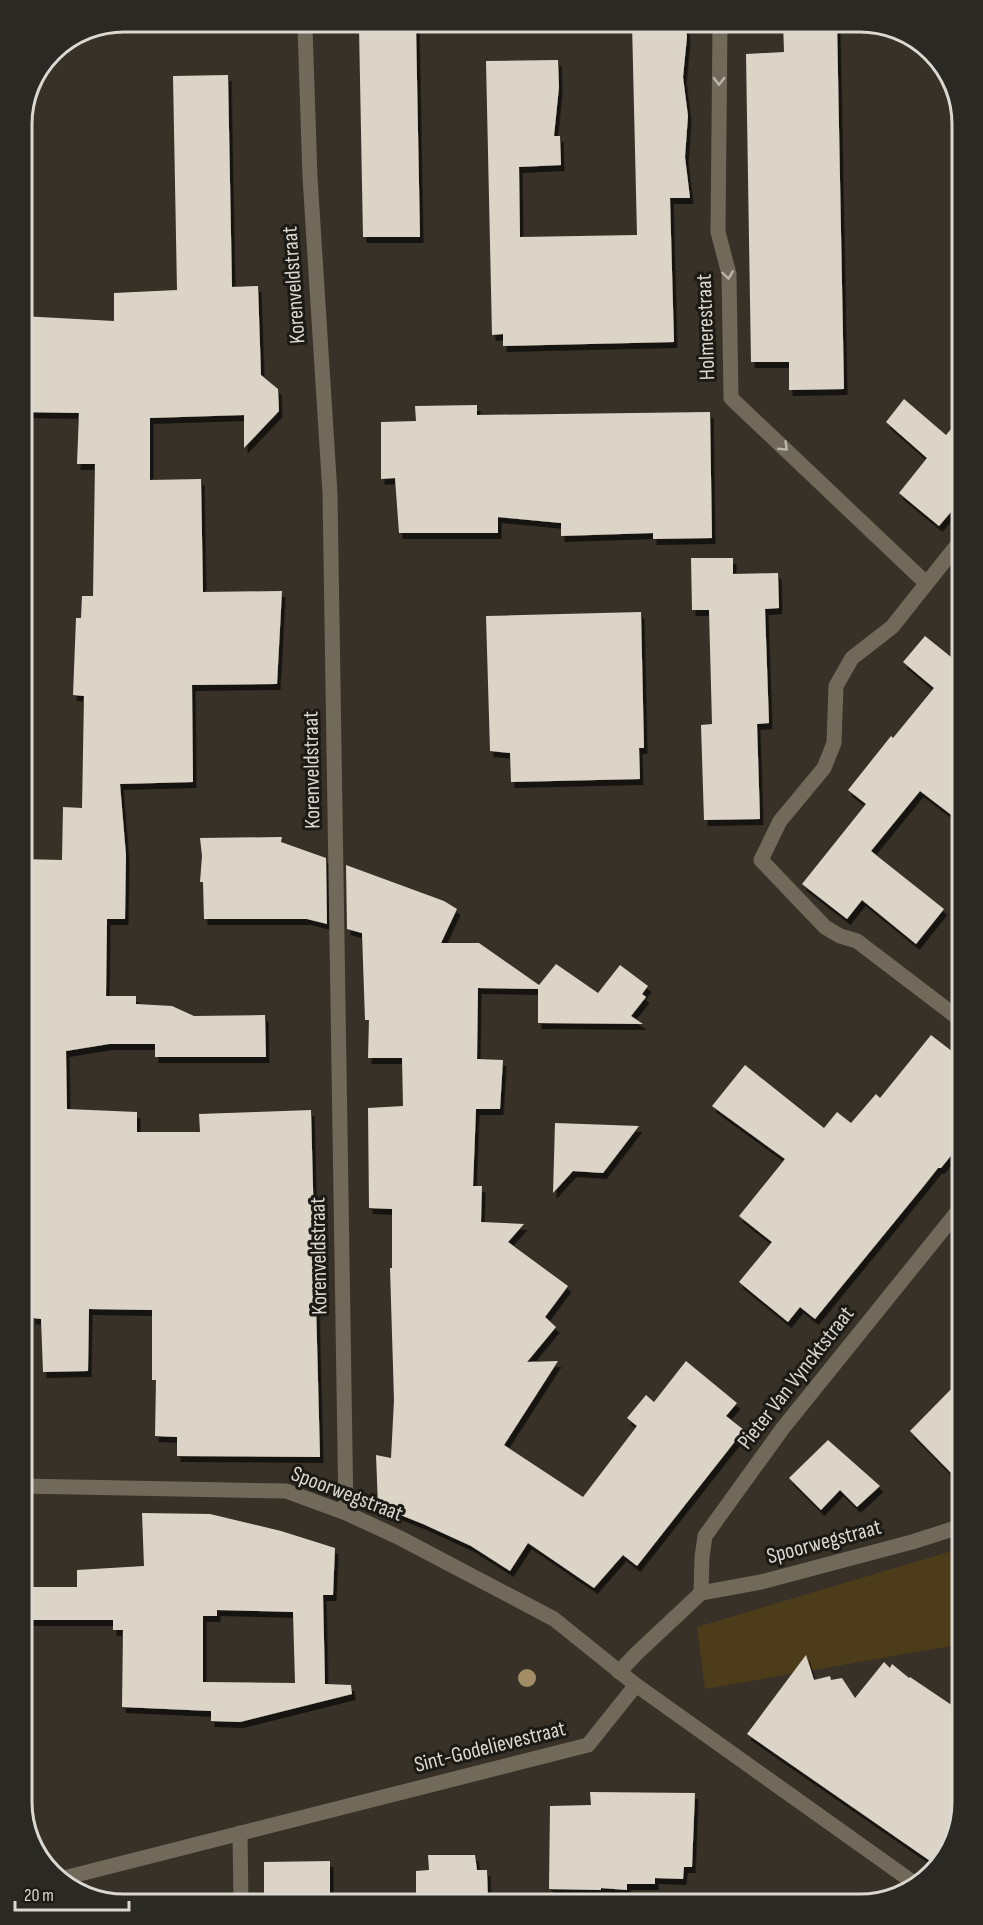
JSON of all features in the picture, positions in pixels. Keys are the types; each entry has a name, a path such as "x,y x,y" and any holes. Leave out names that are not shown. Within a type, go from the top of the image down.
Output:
{"street":[{"name":"Korenveldstraat","path":"305,32 310,177 330,494 346,1513"},
{"name":"Holmerestraat","path":"720,32 718,232 729,274 731,398 926,583"},
{"path":"952,551 892,627 852,658 836,686 834,743 824,768 780,821 761,860 825,927 840,936 857,941 952,1013"},
{"name":"Pieter Van Vyncktstraat","path":"701,1593 705,1536 783,1428 952,1218"},
{"name":"Spoorwegstraat","path":"31,1486 286,1491 346,1513 400,1538 554,1619 636,1685"},
{"name":"Spoorwegstraat","path":"701,1593 761,1582 952,1529"},
{"path":"619,1672 701,1593"},
{"path":"636,1685 909,1879"},
{"name":"Sint-Godelievestraat","path":"70,1876 588,1745 636,1685"},
{"path":"240,1833 242,1893"}],"shaded area":[{"path":"952,1551 952,1646 705,1689 697,1627"}],"building":[{"path":"359,32 416,32 420,237 363,237"},
{"path":"632,32 686,32 683,77 688,116 685,157 690,198 670,198 674,342 503,346 503,334 492,335 486,61 558,60 559,87 554,136 560,136 561,165 519,167 520,237 637,235"},
{"path":"783,32 837,32 844,389 789,390 789,362 751,362 746,54 784,52"},
{"path":"228,75 232,287 258,286 261,375 278,389 279,411 244,448 244,415 150,418 150,480 201,479 203,592 282,591 277,684 192,685 193,782 120,784 126,855 125,919 107,919 106,996 136,996 136,1004 172,1006 194,1016 265,1015 266,1057 155,1057 155,1044 109,1044 66,1051 67,1109 137,1112 137,1132 200,1132 199,1114 311,1110 320,1457 177,1456 177,1437 155,1436 156,1380 152,1380 152,1310 89,1309 88,1371 43,1372 41,1319 32,1318 32,859 62,860 63,807 82,808 84,696 73,695 76,618 81,618 82,596 93,596 95,464 77,464 79,413 32,412 32,317 114,321 114,293 177,290 173,76"},
{"path":"904,399 946,435 952,428 952,511 939,526 899,493 927,458 886,422"},
{"path":"477,405 477,415 710,412 712,538 653,539 653,533 561,536 561,523 498,517 498,533 399,533 395,478 381,479 381,422 416,421 415,406"},
{"path":"691,558 733,558 733,574 778,573 779,608 765,609 769,723 757,724 760,819 704,820 701,725 712,724 709,610 692,610"},
{"path":"641,612 644,748 639,748 640,779 511,782 510,753 490,751 486,616"},
{"path":"925,636 952,658 952,815 920,791 871,851 944,909 916,944 862,900 847,919 802,884 866,804 848,790 891,736 893,738 934,688 903,662"},
{"path":"282,837 281,842 326,858 327,924 307,919 204,919 203,882 200,882 202,856 200,838"},
{"path":"346,865 444,901 457,909 441,943 479,943 539,985 556,964 598,993 620,965 648,986 642,994 646,997 631,1016 643,1024 538,1023 538,989 478,988 477,1059 503,1060 500,1109 476,1109 473,1186 482,1186 481,1222 524,1224 508,1242 568,1286 545,1317 556,1327 527,1362 558,1361 504,1445 583,1497 637,1426 627,1418 646,1395 654,1402 686,1361 737,1403 726,1416 744,1430 637,1566 623,1555 594,1588 528,1543 510,1571 471,1546 378,1506 376,1455 391,1458 394,1400 390,1268 392,1268 392,1209 369,1208 368,1108 403,1106 402,1058 368,1058 369,1020 365,1020 362,933 347,929"},
{"path":"931,1035 952,1051 952,1154 941,1168 938,1168 815,1319 800,1307 788,1322 739,1282 772,1242 739,1216 785,1159 712,1106 745,1065 824,1128 837,1112 851,1123 876,1094 880,1098"},
{"path":"555,1123 639,1126 603,1173 573,1171 553,1193"},
{"path":"952,1388 952,1474 910,1431"},
{"path":"828,1440 880,1486 857,1507 840,1490 821,1510 789,1478"},
{"path":"142,1513 210,1514 281,1531 335,1548 333,1595 323,1595 325,1684 351,1685 352,1694 240,1722 211,1721 211,1711 122,1707 123,1630 113,1630 113,1620 31,1620 31,1587 77,1587 77,1570 144,1566","holes":["217,1610 293,1612 295,1683 203,1682 203,1616 217,1616"]},
{"path":"806,1655 814,1680 830,1676 831,1680 842,1678 855,1698 884,1662 890,1668 892,1664 909,1678 952,1705 951,1814 936,1853 930,1861 747,1734"},
{"path":"590,1792 695,1793 692,1867 684,1867 683,1879 655,1878 655,1884 627,1884 627,1890 549,1889 550,1806 591,1805"},
{"path":"428,1855 475,1855 477,1870 487,1870 488,1893 416,1893 416,1871 429,1870"},
{"path":"330,1861 330,1893 264,1893 264,1862"}]}
